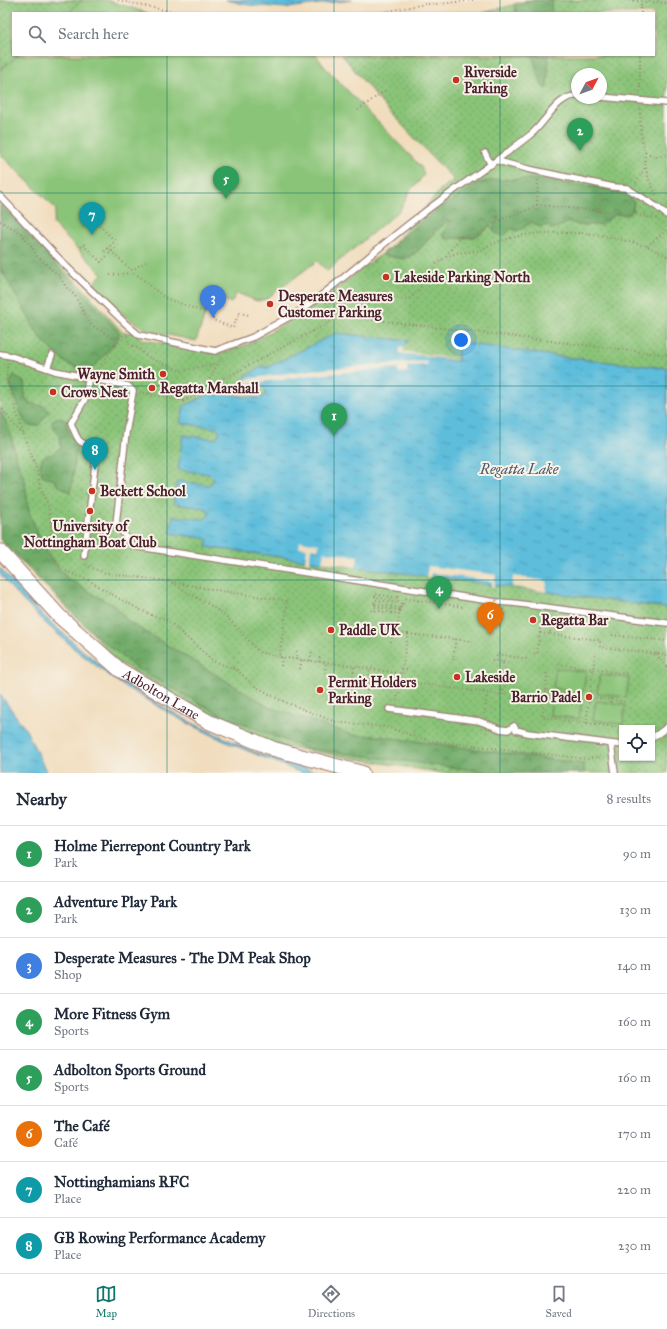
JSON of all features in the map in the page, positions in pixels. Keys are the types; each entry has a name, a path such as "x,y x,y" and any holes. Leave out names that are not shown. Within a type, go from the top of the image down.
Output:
{"street":[{"name":"Adbolton Lane","path":"0,551 59,616 120,670 209,722 274,749 362,773"}],"lane":[{"path":"0,196 67,267 139,335 214,351 253,337 300,311 423,213 498,160 538,129 560,103 567,97 571,97"},
{"path":"607,97 667,103"},
{"path":"485,153 491,165"},
{"path":"498,160 538,171 626,188 667,215"},
{"path":"0,354 78,377 128,386 133,391 126,433 116,524 133,546 496,602 667,623"},
{"path":"47,368 52,355"},
{"path":"84,556 97,448 84,445 77,439 71,424 84,399 90,378"},
{"path":"389,710 483,722 500,729 508,730 514,726 516,730 528,733 619,744"},
{"path":"655,736 667,727"},
{"path":"611,744 615,773"}],"path":[{"path":"118,0 172,12"},
{"path":"382,12 426,4 473,0"},
{"path":"626,0 641,2 667,2"},
{"path":"641,2 641,12"},
{"path":"640,56 641,135 645,152 646,167 652,189 660,201"},
{"path":"358,110 387,89"},
{"path":"645,152 656,157 667,154"},
{"path":"626,188 635,185 646,167"},
{"path":"537,205 538,171"},
{"path":"599,212 602,184"},
{"path":"446,257 457,241 463,236 479,235 505,217 519,214 537,205 632,214 660,219"},
{"path":"91,216 115,241 104,252"},
{"path":"0,222 21,233 37,256 60,278 75,296 90,324 119,342"},
{"path":"647,246 667,230"},
{"path":"326,302 350,297 410,298 420,290 438,263 446,257 456,253 478,251 500,241 519,236 540,233 582,233 600,235 647,246 667,256"},
{"path":"83,245 101,262 120,243"},
{"path":"108,248 131,272 139,276 165,298 200,311"},
{"path":"110,275 131,272 146,262"},
{"path":"213,318 213,320 233,328 239,313 250,315"},
{"path":"208,384 229,376 340,317 667,355"},
{"path":"90,378 126,331 129,344 139,349 153,360 181,371 217,363 214,372 203,392 184,401 133,391"},
{"path":"8,356 6,378 48,508 51,530 50,552 54,560 66,571 88,580 125,602 153,616 166,619 213,661 237,670 255,686 280,700 336,722 386,727 426,740 587,759 599,757 611,762 614,761"},
{"path":"0,406 12,423 24,436"},
{"path":"84,556 83,560 90,568 105,573 167,581 288,601 281,666"},
{"path":"167,581 223,613 259,652 296,660 354,666 401,674"},
{"path":"389,595 399,596 398,598 376,594 375,597 398,601 398,603 375,600 374,603 397,606 399,608"},
{"path":"494,613 497,597"},
{"path":"399,614 399,610 374,607 374,604 399,608 400,605 403,606 404,598 463,607"},
{"path":"399,614 402,600"},
{"path":"397,634 399,608"},
{"path":"502,614 503,609"},
{"path":"371,610 399,614"},
{"path":"488,612 507,615"},
{"path":"550,618 550,634"},
{"path":"534,653 537,654 540,633 541,622 538,622"},
{"path":"375,631 456,638 472,641"},
{"path":"391,642 393,633"},
{"path":"540,633 600,640 600,646 667,655"},
{"path":"396,710 408,634"},
{"path":"612,635 667,641"},
{"path":"453,660 456,638"},
{"path":"296,660 297,649"},
{"path":"310,661 312,651"},
{"path":"655,653 667,666"},
{"path":"318,662 320,654"},
{"path":"496,661 497,654 527,659"},
{"path":"586,724 594,669 594,655"},
{"path":"300,669 302,660"},
{"path":"492,661 509,663"},
{"path":"400,681 417,685 503,695 506,671 503,662"},
{"path":"325,673 326,663"},
{"path":"558,664 629,674"},
{"path":"353,676 354,666"},
{"path":"365,707 370,669"},
{"path":"402,669 409,670"},
{"path":"547,673 542,718 619,728"},
{"path":"568,697 569,690"},
{"path":"546,691 626,702"},
{"path":"483,722 487,694"},
{"path":"610,703 612,695"}],"green space":[{"path":"0,0 83,0 70,12 12,12 12,56 18,56 0,70"},
{"path":"83,0 106,0 145,12 70,12"},
{"path":"525,0 667,0 667,773 441,773 258,742 114,660 0,519 0,201 123,333 132,332 145,340 220,354 251,343 313,307 393,245 442,188 454,180 385,107 343,56 655,56 655,12 487,12 524,2"},
{"path":"533,0 552,0 551,12 517,12 514,4"},
{"path":"18,56 317,56 324,66 421,167 424,174 418,183 411,189 400,210 327,271 317,261 266,299 257,301 237,293 231,303 212,295 196,341 146,330 112,307 91,286 102,274 53,224 56,209 0,154 0,70"},
{"path":"532,56 549,56 547,89 542,86"},
{"path":"534,179 616,190 628,196 634,203 632,211 627,215 616,214 600,225 579,225 569,222 553,229 546,225 540,227 531,222 522,229 516,231 512,228 504,236 495,233 492,228 499,217 475,237 446,239 443,236 452,220 441,226 421,248 405,259 382,255 426,217 479,183 494,180"},
{"path":"0,205 120,333 116,341 94,367 83,370 66,363 41,339 0,268"},
{"path":"14,375 24,382 25,397 31,404 44,406 49,412 39,425 30,426 24,421 10,383"},
{"path":"0,411 11,434 16,458 25,481 29,512 46,552 67,578 114,605 129,622 271,708 353,735 378,736 584,764 584,773 496,773 304,748 219,714 136,668 86,627 0,540"},
{"path":"59,417 65,420 69,433 77,443 71,492 57,485 54,480 42,475 40,465 43,457 52,454 61,447 60,438 52,423 54,419"},
{"path":"556,668 586,672 583,692 553,688"},
{"path":"600,675 629,678 626,697 597,693"},
{"path":"552,695 582,699 579,719 550,715"},
{"path":"596,701 625,705 623,724 593,720"}],"water":[{"path":"226,0 352,0 287,8 248,5"},
{"name":"Regatta Lake","path":"336,333 409,341 398,352 458,361 458,342 570,358 667,368 667,608 206,547 208,539 170,533 173,516 203,519 209,515 209,511 205,508 173,504 177,481 208,485 213,481 213,477 210,474 178,470 183,435 214,439 220,434 219,430 216,428 180,423 184,406 214,392 256,398 263,397 266,394 263,387 245,385 246,376 262,366 268,367"},
{"path":"0,568 40,613 83,651 119,679 146,697 190,722 257,753 319,773 302,773 226,742 178,718 122,685 77,651 43,621 13,590 0,574"},
{"path":"0,694 26,730 47,773 0,773"}],"pier":[{"path":"400,347 405,348 402,351 456,360 399,353"},
{"path":"427,361 427,365 407,366 407,372 399,373 397,368 312,375 246,384 246,379 313,370"},
{"path":"243,385 260,386 264,390 264,392 262,389 244,387"},
{"path":"216,390 261,396 259,397 214,392"},
{"path":"300,541 319,544 318,549 311,548 309,563 305,562 307,548 299,547"},
{"path":"324,552 358,556 356,567 322,562"},
{"path":"428,566 496,575 494,587 492,587 492,581 431,573 430,578 426,578"},
{"path":"513,576 547,581 546,592 512,587"}],"place":[{"name":"Riverside Parking","path":"456,80"},
{"name":"Adventure Play Park","path":"580,151"},
{"name":"Adbolton Sports Ground","path":"226,199"},
{"name":"Nottinghamians RFC","path":"92,235"},
{"name":"Lakeside Parking North","path":"386,277"},
{"name":"Desperate Measures Customer Parking","path":"270,304"},
{"name":"Desperate Measures - The DM Peak Shop","path":"213,318"},
{"name":"Wayne Smith","path":"163,374"},
{"name":"Regatta Marshall","path":"152,388"},
{"name":"Crows Nest","path":"53,392"},
{"name":"Holme Pierrepont Country Park","path":"334,436"},
{"name":"GB Rowing Performance Academy","path":"95,470"},
{"name":"Beckett School","path":"92,491"},
{"name":"University of Nottingham Boat Club","path":"90,511"},
{"name":"More Fitness Gym","path":"439,609"},
{"name":"Regatta Bar","path":"533,620"},
{"name":"Paddle UK","path":"331,630"},
{"name":"The Café","path":"490,635"},
{"name":"Lakeside","path":"457,677"},
{"name":"Permit Holders Parking","path":"320,690"},
{"name":"Barrio Padel","path":"589,697"}]}
